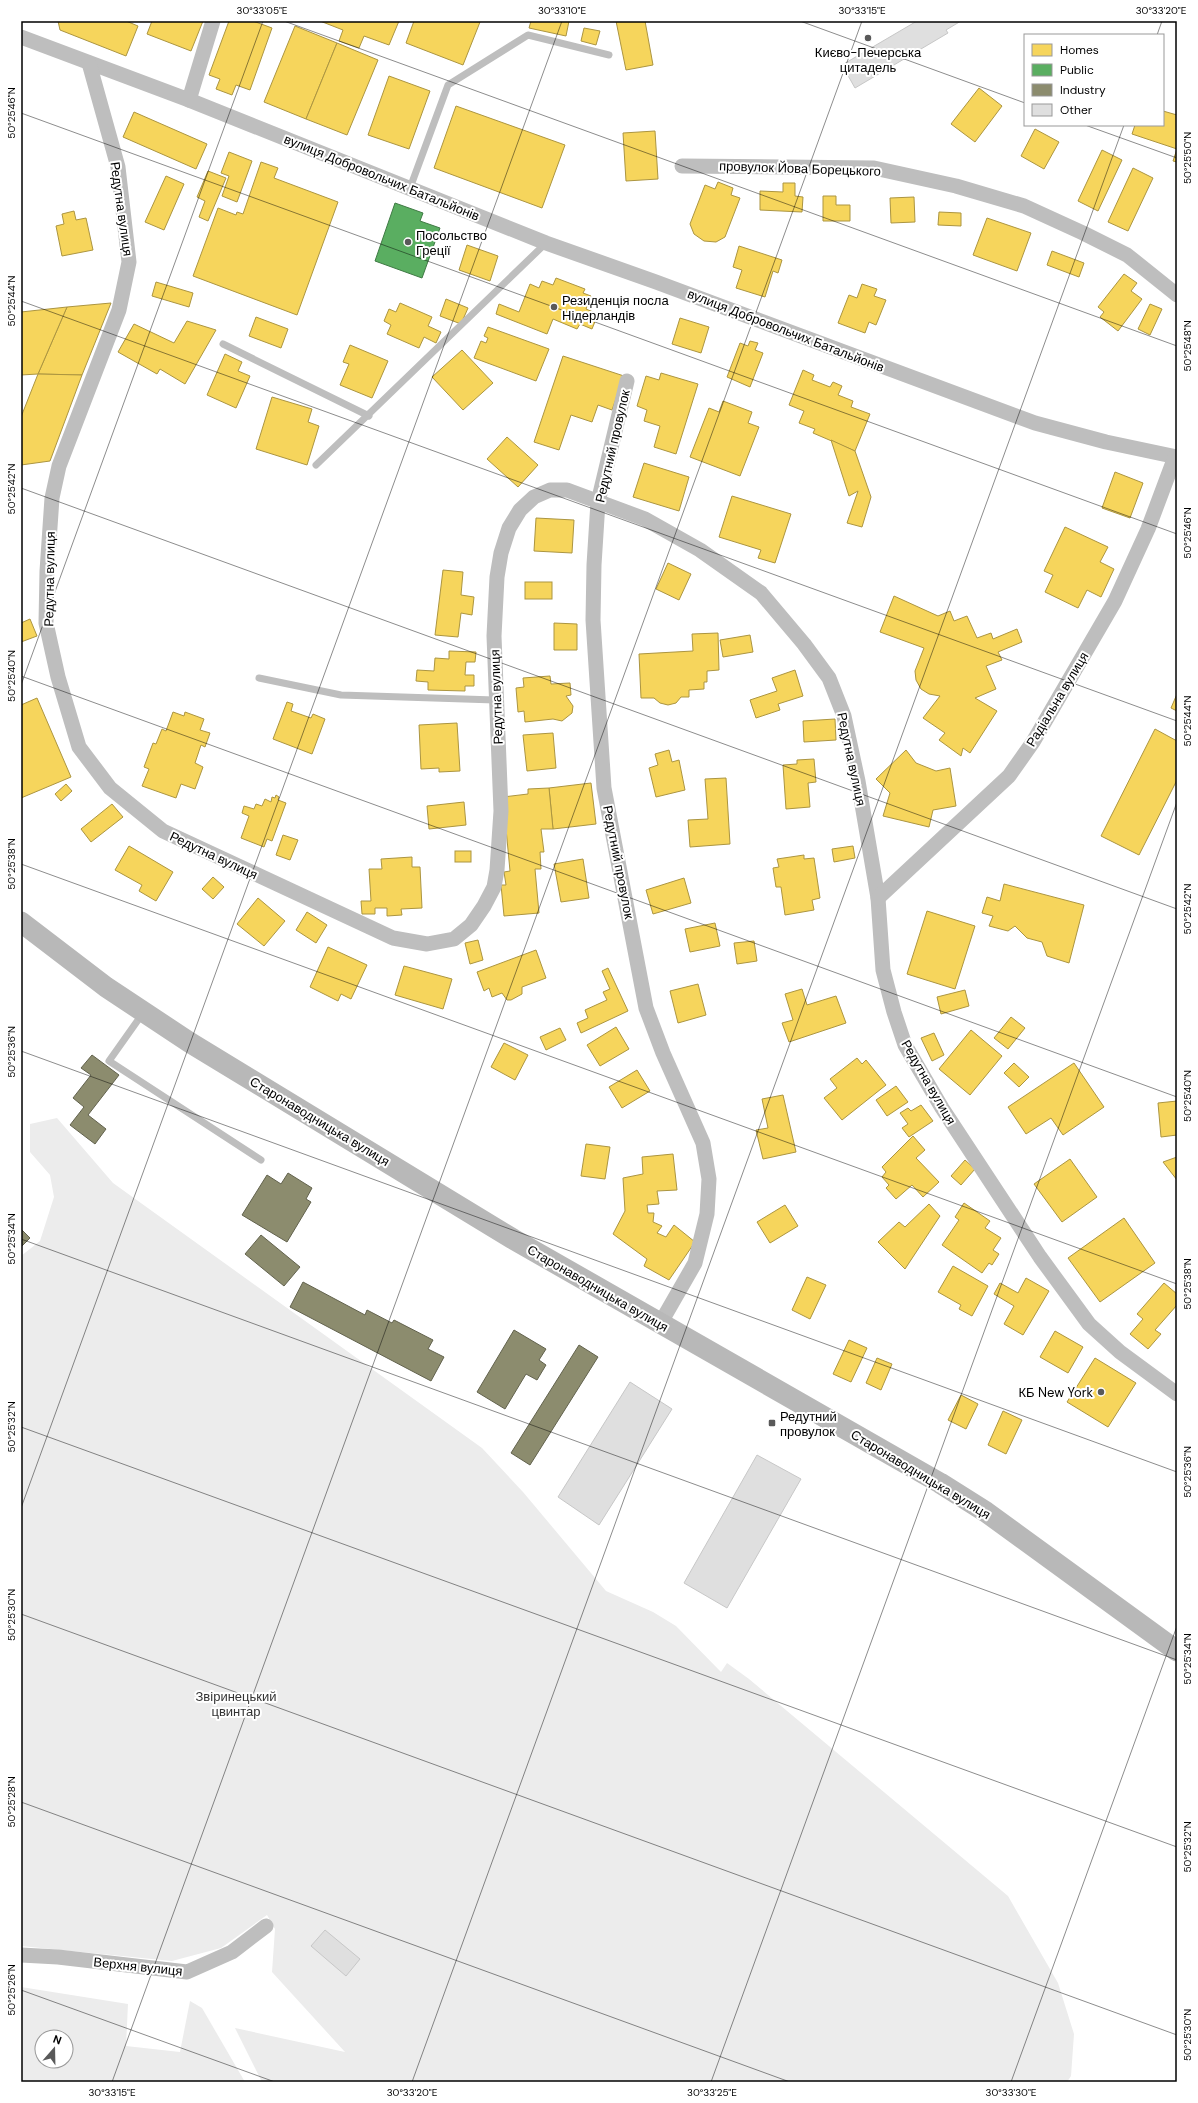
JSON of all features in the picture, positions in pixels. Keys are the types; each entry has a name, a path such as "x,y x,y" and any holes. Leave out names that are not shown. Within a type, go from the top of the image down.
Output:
{"main road":[{"name":"Старонаводницька вулиця","path":"21,922 143,1012 513,1239 940,1483 986,1512 1177,1651"}],"street":[{"path":"189,100 213,21"},
{"name":"вулиця Добровольчих Батальйонів","path":"21,37 189,100 546,243 656,282 1035,423 1176,457"},
{"name":"Редутна вулиця","path":"89,63 118,167 129,262 119,310 58,466 52,498 47,571 46,623 58,677 79,747 110,788 163,831 393,938 427,944 454,939 470,925 484,906 494,887 497,870 501,811 494,636 497,577 501,553 508,528 520,510 534,497 550,490 567,490 645,519 700,550 761,593 804,644 829,678 844,716 878,898 883,970 894,1012 905,1045 939,1101 1040,1257 1089,1324 1120,1352 1177,1394"},
{"name":"провулок Йова Борецького","path":"682,166 874,168 956,186 1024,206 1084,233 1127,255 1177,295"},
{"name":"Редутний провулок","path":"627,381 598,502 593,620 604,788 646,1008 663,1053 703,1143 710,1180 707,1214 694,1263 660,1324"},
{"name":"Радіальна вулиця","path":"878,898 1009,776 1033,742 1115,601 1148,529 1176,457"},
{"name":"Верхня вулиця","path":"21,1955 58,1957 187,1972 232,1952 266,1926"}],"lane":[{"path":"410,188 448,85 528,35 609,55"},
{"path":"316,465 369,416 546,243"},
{"path":"223,344 369,416"},
{"path":"259,678 341,695 496,700"},
{"path":"143,1012 109,1062 261,1160"}],"green space":[{"name":"Звіринецький цвинтар","path":"57,1118 113,1183 482,1448 523,1492 606,1591 653,1612 676,1626 721,1672 727,1663 749,1679 1008,1896 1058,1983 1074,2034 1071,2076 1067,2082 262,2082 235,2028 345,2052 272,1972 275,1929 267,1915 221,1948 172,1961 21,1946 21,1256 40,1241 54,1197 50,1175 30,1152 30,1124"},
{"path":"21,1987 128,2004 126,2046 180,2052 190,2001 202,2008 245,2082 21,2082"}],"building: Homes":[{"path":"58,21 126,21 138,26 126,56 60,30"},
{"path":"152,21 203,21 191,51 147,34"},
{"path":"229,21 253,21 272,28 250,90 236,85 232,95 216,89 220,79 209,75"},
{"path":"320,21 399,21 389,45 364,36 359,48 339,41 343,30"},
{"path":"414,21 480,22 463,65 406,43"},
{"path":"531,21 569,21 566,36 529,28"},
{"path":"616,21 645,21 653,65 626,70"},
{"path":"295,26 337,43 306,119 264,102"},
{"path":"584,28 600,31 596,45 581,41"},
{"path":"337,43 378,60 347,135 306,119"},
{"path":"389,76 430,91 409,149 368,135"},
{"path":"979,88 1002,106 975,142 951,124"},
{"path":"456,106 565,145 542,208 434,168"},
{"path":"1164,111 1177,115 1177,149 1132,134 1135,126 1164,126"},
{"path":"134,112 207,144 196,169 123,137"},
{"path":"1035,129 1059,142 1044,169 1021,156"},
{"path":"655,131 658,179 626,181 623,133"},
{"path":"1177,149 1177,162 1173,161"},
{"path":"1102,150 1122,160 1098,211 1078,201"},
{"path":"229,152 252,161 237,202 222,196 229,176 221,173"},
{"path":"261,162 278,168 274,178 338,202 297,315 193,276 218,208 236,215 237,212 243,214"},
{"path":"1133,168 1153,178 1128,231 1108,222"},
{"path":"208,171 226,178 208,221 199,217 205,201 197,197"},
{"path":"166,176 184,184 164,230 145,222"},
{"path":"718,182 733,188 731,195 740,198 725,237 716,242 704,241 694,234 690,224 705,185 715,189"},
{"path":"783,183 795,183 795,196 803,197 802,212 760,210 760,191 783,192"},
{"path":"823,196 836,196 836,205 850,205 850,221 823,221"},
{"path":"914,197 915,222 891,223 890,198"},
{"path":"74,211 76,220 86,218 93,250 62,256 56,226 64,224 62,214"},
{"path":"939,212 961,213 961,226 938,225"},
{"path":"987,218 1031,233 1017,271 973,255"},
{"path":"467,245 498,256 490,281 459,270"},
{"path":"739,246 782,260 778,273 773,271 765,297 736,288 742,270 733,267"},
{"path":"1052,251 1084,263 1079,277 1047,265"},
{"path":"1124,274 1137,283 1131,291 1142,299 1118,331 1100,317 1104,312 1098,307"},
{"name":"Резиденція посла Нідерландів","path":"556,278 585,289 583,293 591,296 586,309 598,314 592,329 580,324 577,329 553,319 547,334 496,314 499,304 519,312 530,284 539,288 542,281 553,285"},
{"path":"156,282 193,293 189,307 152,296"},
{"path":"862,284 877,289 874,296 886,300 876,325 869,322 865,333 838,323 849,295 857,298"},
{"path":"446,299 468,308 461,324 440,316"},
{"path":"111,303 82,375 38,374 67,307"},
{"path":"400,303 432,317 428,326 441,332 436,343 424,337 419,348 387,334 391,325 384,321 389,309 396,312"},
{"path":"1150,304 1162,309 1150,335 1138,329"},
{"path":"67,307 38,374 21,375 21,312"},
{"path":"256,317 288,329 281,348 249,336"},
{"path":"680,318 709,327 701,353 672,344"},
{"path":"187,321 216,330 185,384 160,369 157,374 118,352 134,324 174,343"},
{"path":"488,327 549,349 536,381 474,358 481,341 486,343 488,338 484,336"},
{"path":"750,341 758,343 755,350 763,353 750,387 727,377 740,343 748,346"},
{"path":"350,345 388,361 372,398 340,385 349,364 343,362"},
{"path":"462,350 493,383 463,410 432,377"},
{"path":"225,354 242,362 238,371 250,376 236,408 207,395"},
{"path":"563,356 624,376 612,410 598,405 592,422 571,415 559,450 534,442"},
{"path":"803,370 814,375 812,380 830,387 833,382 842,386 838,395 853,401 851,407 870,414 855,451 813,433 815,429 799,423 804,411 789,405"},
{"path":"661,373 698,384 676,454 654,447 660,426 644,421 647,410 637,406 646,376 659,380"},
{"path":"38,374 82,375 50,461 21,465 21,417"},
{"path":"272,397 312,409 308,422 319,426 307,465 256,449"},
{"path":"723,401 752,412 748,423 759,427 740,476 690,457 709,408 719,412"},
{"path":"507,437 538,465 518,487 487,459"},
{"path":"831,440 855,451 871,497 862,527 847,523 858,491 849,496"},
{"path":"644,463 689,477 679,511 633,497"},
{"path":"1115,472 1143,483 1130,518 1102,508"},
{"path":"732,496 791,514 775,563 758,558 761,550 719,537"},
{"path":"536,518 574,520 572,553 534,551"},
{"path":"1065,527 1108,547 1100,562 1114,569 1101,597 1087,590 1078,608 1045,592 1053,575 1044,571"},
{"path":"668,563 691,574 679,600 656,589"},
{"path":"443,570 463,572 461,595 474,597 472,615 461,613 458,637 435,635"},
{"path":"525,582 552,582 552,599 525,599"},
{"path":"894,596 938,616 950,611 954,621 967,616 977,638 991,633 993,639 1017,629 1022,642 998,652 1002,660 986,666 996,689 975,698 997,711 970,753 963,748 961,756 939,740 945,733 923,718 940,696 929,694 921,689 916,680 915,671 924,648 880,632"},
{"path":"30,619 37,636 21,642 21,623"},
{"path":"554,623 577,624 577,650 554,650"},
{"path":"718,633 719,670 707,671 707,682 704,682 704,689 689,690 689,697 681,697 676,703 668,705 660,703 654,698 641,698 639,654 693,651 692,634"},
{"path":"750,635 753,652 723,657 720,640"},
{"path":"449,651 476,652 475,662 466,662 465,675 474,675 474,686 465,686 465,691 428,690 428,682 416,681 417,670 434,671 435,658 449,659"},
{"path":"795,670 803,696 778,704 780,710 756,718 750,700 777,691 772,678"},
{"path":"550,676 551,684 570,683 571,695 566,696 573,706 572,713 562,721 553,719 525,722 524,711 518,712 516,688 524,687 523,678"},
{"path":"1177,694 1177,711 1171,708"},
{"path":"37,698 71,777 21,798 21,705"},
{"path":"287,702 293,704 291,711 311,718 313,714 325,719 312,754 273,739"},
{"path":"173,712 184,716 185,712 204,719 200,730 210,733 205,747 201,745 195,763 203,767 195,789 181,784 176,798 142,786 149,769 144,767 153,743 156,744 162,729 166,731"},
{"path":"835,719 836,740 804,742 803,721"},
{"path":"457,723 460,771 439,772 439,768 421,769 419,725"},
{"path":"1155,729 1177,741 1177,780 1139,855 1101,836"},
{"path":"553,733 556,768 527,771 523,735"},
{"path":"669,750 672,762 679,760 685,790 656,797 649,768 658,765 655,754"},
{"path":"906,750 916,763 936,771 950,768 956,806 933,810 929,827 883,816 890,793 876,779"},
{"path":"814,759 816,782 808,783 810,807 786,809 783,765 797,764 797,760"},
{"path":"726,778 730,844 690,847 688,820 708,819 705,779"},
{"path":"591,783 596,824 553,829 549,788"},
{"path":"66,784 72,791 61,801 55,794"},
{"path":"549,788 553,829 541,829 544,852 540,852 541,869 535,869 539,913 504,916 501,885 506,885 504,872 510,871 503,797 528,794 528,789"},
{"path":"276,795 279,797 278,800 286,803 272,841 267,839 264,847 241,838 249,816 242,813 244,806 254,809 256,804 262,806 265,799 271,802 272,797 275,798"},
{"path":"464,802 466,825 429,829 427,806"},
{"path":"112,804 123,817 91,842 81,829"},
{"path":"283,835 298,840 290,860 276,855"},
{"path":"129,846 173,872 156,901 139,891 142,885 115,870"},
{"path":"853,846 855,858 834,862 832,849"},
{"path":"455,851 471,851 471,862 455,862"},
{"path":"804,855 804,859 814,858 820,898 812,900 814,910 785,915 781,887 776,887 773,868 779,867 777,859"},
{"path":"412,857 412,867 420,867 422,908 401,909 402,915 387,916 387,908 375,908 375,914 362,914 361,901 371,901 369,869 382,869 381,859"},
{"path":"583,859 589,898 561,902 554,864"},
{"path":"213,877 224,887 213,899 202,889"},
{"path":"684,878 691,903 653,914 646,890"},
{"path":"1004,884 1084,905 1069,963 1047,956 1042,942 1027,938 1015,926 1008,931 989,926 993,916 982,913 987,897 1000,901"},
{"path":"258,898 285,921 264,946 237,924"},
{"path":"927,911 975,926 955,989 907,974"},
{"path":"307,912 327,925 316,943 296,930"},
{"path":"715,923 720,946 690,952 685,929"},
{"path":"478,940 483,960 470,964 465,943"},
{"path":"754,941 757,961 737,964 734,943"},
{"path":"328,947 367,965 351,999 341,994 338,1001 310,987"},
{"path":"536,950 546,978 522,987 522,994 511,1000 507,1000 502,993 492,997 489,988 484,991 477,972"},
{"path":"404,966 452,979 443,1009 395,995"},
{"path":"608,968 628,1011 581,1033 577,1023 588,1018 585,1010 607,1000 603,992 610,989 602,971"},
{"path":"698,984 706,1015 678,1023 670,991"},
{"path":"802,989 807,1005 836,996 846,1023 789,1042 782,1023 793,1020 785,994"},
{"path":"965,990 969,1006 941,1014 937,997"},
{"path":"1011,1017 1025,1028 1008,1049 994,1038"},
{"path":"616,1027 629,1049 600,1066 587,1045"},
{"path":"560,1028 566,1040 546,1050 540,1037"},
{"path":"971,1030 1002,1056 970,1095 939,1069"},
{"path":"934,1033 944,1055 932,1061 921,1038"},
{"path":"504,1043 528,1055 515,1080 491,1067"},
{"path":"857,1058 862,1064 866,1060 886,1085 842,1120 824,1098 837,1088 830,1079"},
{"path":"1014,1063 1029,1077 1019,1087 1004,1073"},
{"path":"1074,1063 1104,1107 1063,1135 1051,1118 1026,1134 1008,1107"},
{"path":"637,1070 650,1091 622,1108 609,1087"},
{"path":"896,1086 908,1102 887,1116 876,1100"},
{"path":"783,1095 796,1152 763,1159 756,1130 768,1128 762,1099"},
{"path":"1177,1101 1177,1135 1161,1137 1158,1103"},
{"path":"921,1105 933,1121 909,1137 902,1128 908,1124 900,1113 908,1108 911,1111"},
{"path":"913,1136 925,1150 916,1158 939,1182 923,1197 912,1185 896,1199 886,1188 889,1185 882,1177 886,1172 882,1167"},
{"path":"586,1144 610,1147 605,1179 581,1176"},
{"path":"673,1154 677,1190 657,1191 659,1204 647,1205 648,1213 654,1213 653,1222 662,1226 657,1233 666,1237 674,1225 695,1242 669,1280 644,1266 647,1259 613,1234 625,1211 623,1178 643,1174 642,1157"},
{"path":"1177,1157 1177,1180 1163,1162"},
{"path":"1070,1159 1097,1197 1062,1222 1034,1184"},
{"path":"965,1160 975,1169 961,1185 951,1176"},
{"path":"964,1203 990,1221 985,1228 1001,1238 993,1250 999,1254 992,1265 989,1263 982,1273 942,1245 959,1220 955,1217"},
{"path":"929,1204 940,1216 905,1269 878,1242 899,1222 905,1227"},
{"path":"785,1205 798,1226 770,1243 757,1222"},
{"path":"1124,1218 1155,1263 1100,1302 1068,1258"},
{"path":"953,1266 988,1286 972,1316 959,1309 961,1305 938,1292"},
{"path":"807,1277 826,1285 810,1319 792,1310"},
{"path":"1026,1278 1049,1291 1023,1335 1004,1324 1014,1306 994,1294 1000,1283 1018,1293"},
{"path":"1164,1283 1177,1294 1177,1305 1155,1330 1161,1334 1148,1349 1130,1334 1143,1319 1137,1314"},
{"path":"1055,1331 1083,1347 1068,1373 1040,1357"},
{"path":"849,1340 867,1348 851,1382 833,1374"},
{"path":"877,1358 892,1364 881,1390 866,1383"},
{"name":"КБ New York","path":"1095,1358 1136,1383 1108,1427 1067,1402"},
{"path":"961,1395 978,1404 966,1429 948,1420"},
{"path":"1003,1411 1022,1420 1006,1454 988,1445"}],"building: Public":[{"path":"395,203 423,213 420,221 440,228 422,278 375,261"}],"building: Industry":[{"path":"92,1055 119,1075 88,1115 106,1129 95,1144 70,1125 84,1107 73,1098 91,1075 81,1068"},
{"path":"288,1173 312,1188 306,1199 311,1202 287,1242 242,1215 267,1175 281,1184"},
{"path":"21,1229 30,1238 21,1247"},
{"path":"261,1235 300,1267 284,1286 245,1254"},
{"path":"303,1282 365,1315 367,1310 392,1323 394,1320 433,1340 428,1349 444,1357 431,1381 290,1307"},
{"path":"514,1330 546,1349 539,1360 546,1365 537,1380 526,1374 505,1409 477,1392"},
{"path":"579,1345 598,1357 530,1465 511,1453"}],"building: Other":[{"path":"917,21 961,21 946,30 948,33 855,88 842,65"},
{"path":"630,1382 672,1409 599,1525 558,1497"},
{"path":"757,1455 801,1479 727,1608 684,1583"},
{"path":"325,1930 360,1959 346,1976 311,1946"}],"place":[{"name":"Києво-Печерська цитадель","path":"868,38"},
{"name":"Посольство Греції","path":"408,242"},
{"name":"Резиденція посла Нідерландів","path":"554,307"},
{"name":"КБ New York","path":"1101,1392"},
{"name":"Редутний провулок","path":"772,1423"}]}
